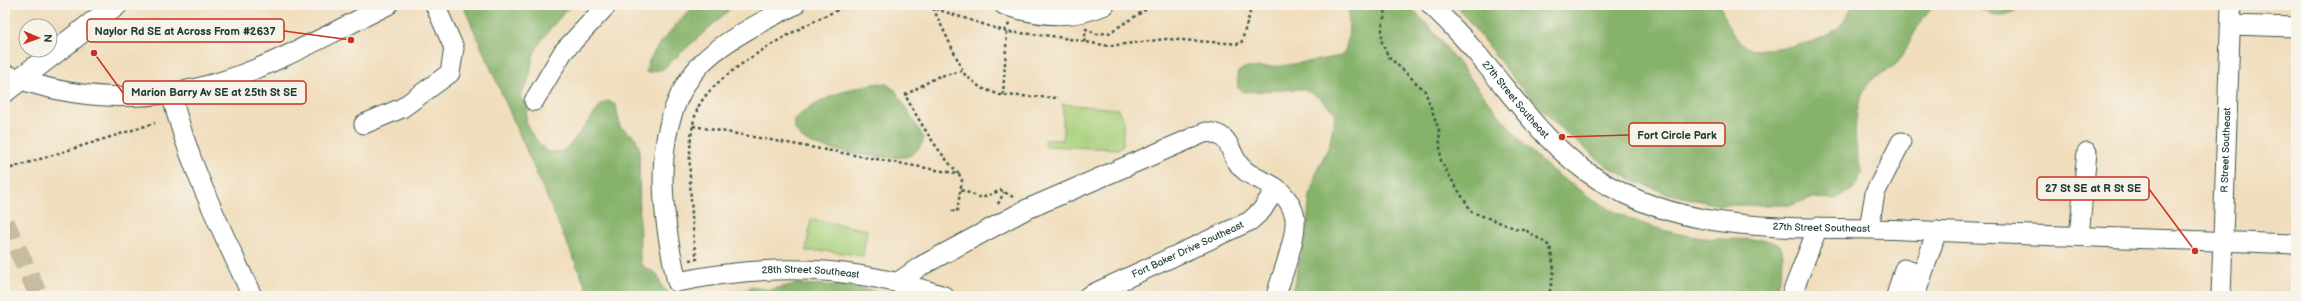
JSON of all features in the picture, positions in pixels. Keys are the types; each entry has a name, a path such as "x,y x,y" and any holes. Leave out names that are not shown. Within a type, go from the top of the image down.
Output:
{"main road":[{"path":"10,82 116,5"}],"street":[{"path":"364,124 402,108 450,73 454,48 435,5"},
{"path":"534,101 563,52 607,5"},
{"path":"672,263 664,194 665,153 670,117 676,104 683,90 702,63 726,45 795,5"},
{"path":"1004,5 1050,15 1071,15 1105,5"},
{"name":"27th Street Southeast","path":"1431,5 1482,60 1541,133 1569,158 1611,187 1655,207 1701,220 1748,226 1869,228 2296,244"},
{"name":"R Street Southeast","path":"2221,296 2231,5"},
{"path":"10,82 98,96 137,96 172,93 202,87 246,72 376,8"},
{"path":"2231,25 2296,27"},
{"path":"172,93 181,134 192,165 252,296"},
{"path":"898,282 921,266 1026,210 1206,132 1216,133 1224,137 1241,168 1257,180 1276,188 1289,202 1295,219 1292,241 1276,296"},
{"path":"1869,228 1875,194 1901,142"},
{"path":"2080,236 2088,152"},
{"name":"Fort Baker Drive Southeast","path":"1088,296 1250,221 1262,210 1276,188"},
{"path":"1791,296 1818,227"},
{"path":"1915,296 1937,231"},
{"name":"28th Street Southeast","path":"672,263 677,282 747,270 788,268 846,272 898,282 944,296"},
{"path":"1896,296 1904,269 1922,275"}],"path":[{"path":"672,263 697,259 694,243 691,154 696,111 702,98 733,71 782,39 850,5"},
{"path":"924,5 1007,32 1052,36 1084,42 1120,46 1166,39 1241,44 1252,5"},
{"path":"1084,42 1086,29 1097,34 1109,32 1153,5"},
{"path":"1387,5 1382,27 1382,44 1389,57 1424,91 1439,130 1441,161 1472,212 1517,229 1524,229 1550,246 1554,269 1549,296"},
{"path":"933,8 962,71 981,88 1003,95 1059,98"},
{"path":"1003,95 1007,32"},
{"path":"949,210 957,212 962,180 959,174 942,156 926,133 905,95 937,77 962,71"},
{"path":"5,170 155,123"},
{"path":"694,126 959,174"},
{"path":"961,190 982,198 1001,190 1013,197 1026,210"}],"green space":[{"path":"1400,4 1410,8 1433,32 1503,120 1540,160 1581,191 1615,212 1644,224 1676,233 1707,238 1761,240 1776,243 1780,246 1782,251 1783,264 1780,278 1773,296 1291,296 1306,235 1310,195 1317,170 1329,146 1336,113 1317,96 1302,89 1245,92 1238,88 1237,73 1244,68 1282,66 1342,56 1347,45 1348,38 1349,5"},
{"path":"463,5 572,5 545,35 534,54 527,85 520,95 521,99 530,106 526,118 527,124 538,142 547,152 560,152 570,145 602,104 608,101 616,105 620,127 635,137 639,147 640,262 644,267 657,274 662,287 673,296 590,296"},
{"path":"695,5 731,5 728,11 663,69 648,73 646,72 652,55 658,46"},
{"path":"1456,5 1720,5 1728,25 1736,37 1746,47 1752,50 1799,45 1822,38 1832,33 1840,26 1846,19 1853,5 1936,5 1920,24 1898,62 1870,82 1864,90 1857,113 1856,126 1857,152 1859,163 1863,172 1853,189 1835,199 1811,198 1792,205 1718,205 1666,193 1634,181 1607,166 1562,130 1521,88"},
{"path":"1974,5 2016,5 2016,10 2011,13 1995,15"},
{"path":"880,83 886,84 895,90 924,138 919,148 909,156 889,157 842,152 808,142 795,130 794,120 823,100 846,91"},
{"path":"1063,104 1118,109 1123,119 1123,145 1118,149 1045,146 1045,140 1063,140"},
{"path":"811,219 867,230 863,256 828,251 806,251"},
{"path":"795,284 849,286 894,296 702,296 743,291 752,287 770,290"}],"tunnel":[{"path":"5,222 39,296"}],"place":[{"name":"Naylor Rd SE at Across From #2637","path":"351,40"},
{"name":"Marion Barry Av SE at 25th St SE","path":"94,53"},
{"name":"Fort Circle Park","path":"1562,137"},
{"name":"27 St SE at R St SE","path":"2195,251"}]}
